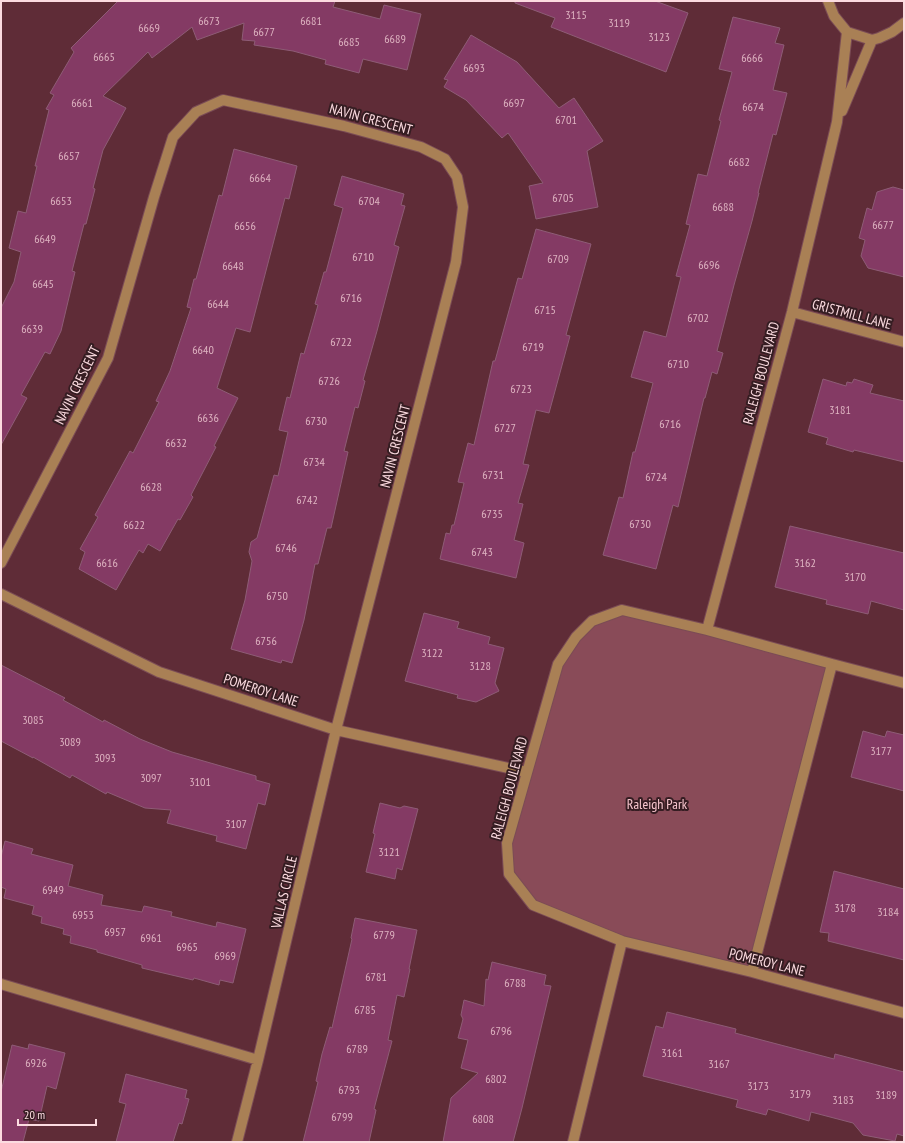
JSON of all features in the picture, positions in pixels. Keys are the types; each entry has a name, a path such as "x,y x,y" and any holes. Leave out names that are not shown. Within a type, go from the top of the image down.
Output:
{"street":[{"path":"828,1 834,16 847,32 872,40 892,32 904,23"},
{"name":"RALEIGH BOULEVARD","path":"707,630 792,312 837,122 847,32"},
{"name":"RALEIGH BOULEVARD","path":"837,122 872,40"},
{"name":"NAVIN CRESCENT","path":"1,563 108,358 154,197 173,137 196,112 223,100 344,126 421,147 445,159 457,177 463,207 456,262 336,730"},
{"name":"GRISTMILL LANE","path":"792,312 904,342"},
{"name":"POMEROY LANE","path":"1,594 160,672 336,730 526,772"},
{"name":"RALEIGH BOULEVARD","path":"622,941 533,905 509,874 507,843 558,664 576,637 592,621 622,610 707,630 904,683"},
{"path":"752,972 832,664"},
{"name":"VALLAS CIRCLE","path":"237,1142 258,1060 336,730"},
{"path":"573,1142 622,941"},
{"name":"POMEROY LANE","path":"622,941 752,972 904,1013"},
{"path":"1,984 258,1060"}],"green space":[{"name":"Raleigh Park","path":"622,610 832,664 752,972 622,941 533,905 509,874 507,843 558,664 592,621"}],"building":[{"path":"118,1 335,1 333,7 380,19 384,5 421,14 407,70 363,59 359,73 325,64 326,60 293,51 254,45 255,41 242,40 244,23 197,40 192,27 152,58 148,52 103,96 126,108 103,150 93,188 95,189 72,271 75,272 61,331 50,354 45,352 21,395 27,398 1,445 1,308 14,282 21,252 9,248 18,211 26,213 37,166 35,166 49,110 46,109 54,95 50,93 74,52 71,48"},
{"path":"515,1 655,1 688,13 666,72 551,27 555,18 515,3"},
{"path":"733,17 780,28 775,43 784,45 773,90 787,93 776,135 773,134 752,221 717,351 723,353 717,374 712,372 704,398 678,507 673,505 656,569 603,555 619,497 623,498 633,452 635,452 653,383 631,377 644,331 666,337 681,277 676,276 690,225 686,224 698,174 707,176 721,121 719,120 732,72 719,69"},
{"path":"471,35 517,62 559,108 574,98 603,141 587,151 598,207 536,219 529,186 543,183 508,133 502,138 466,100 444,87 448,80 444,79"},
{"path":"234,149 297,166 289,199 285,198 250,332 236,328 217,388 238,398 214,446 216,447 191,495 193,497 180,520 178,519 160,551 148,544 143,553 139,550 116,590 79,569 85,552 80,549 98,517 95,515 130,451 133,453 159,402 156,401 170,371 191,308 187,307 194,279 196,279 219,195 222,196"},
{"path":"342,176 404,194 401,205 405,206 394,245 399,247 363,380 365,381 358,408 355,407 344,451 348,452 331,528 327,528 318,564 315,564 304,620 292,663 282,660 281,663 231,649 245,600 252,561 249,552 251,542 257,538 274,475 278,476 288,432 279,430 287,397 290,398 301,353 304,354 318,305 315,304 324,272 326,272 343,208 334,205"},
{"path":"893,187 904,190 904,277 868,268 861,256 865,240 859,238 867,208 872,210 877,192"},
{"path":"536,229 591,244 566,335 570,336 549,413 536,410 523,464 529,465 518,503 523,504 514,540 524,543 516,578 440,559 446,533 450,534 452,525 454,525 464,483 458,482 468,443 474,445 493,361 495,361 518,278 522,279"},
{"path":"823,379 846,386 847,382 852,383 854,379 873,385 870,393 904,401 904,462 854,450 853,452 826,444 828,438 808,432"},
{"path":"790,526 904,553 904,610 871,601 868,614 826,604 827,600 775,587"},
{"path":"424,613 459,622 457,628 490,637 488,644 504,648 495,683 499,691 476,702 457,698 458,695 405,681"},
{"path":"1,665 65,698 63,700 103,722 104,720 140,739 172,752 256,776 256,780 270,784 265,805 258,803 246,849 216,841 217,836 167,823 171,810 145,808 107,792 106,794 72,775 70,778 1,741"},
{"path":"863,731 885,737 887,731 904,735 904,791 851,777"},
{"path":"380,803 400,808 404,806 418,809 402,870 397,868 395,879 366,872 375,834 373,833"},
{"path":"5,841 33,849 31,854 73,865 68,886 103,895 101,905 142,912 144,906 172,912 171,916 216,927 217,922 246,929 233,983 220,980 219,985 194,978 193,980 142,968 142,965 70,943 71,936 63,934 64,929 41,923 42,917 32,914 34,906 4,898 6,889 1,887 1,857"},
{"path":"834,871 904,889 904,960 828,941 829,933 820,932"},
{"path":"355,918 417,930 404,997 397,995 388,1040 392,1041 374,1109 376,1110 369,1142 303,1142 318,1082 316,1081 322,1054 330,1027 332,1028 352,939"},
{"path":"492,962 546,975 544,985 551,986 513,1142 443,1142 451,1098 478,1073 461,1068 468,1040 458,1038 463,1019 461,1015 464,1000 484,1006 486,979 488,980"},
{"path":"667,1012 736,1029 735,1033 834,1059 835,1054 904,1072 904,1136 897,1134 895,1141 863,1135 853,1123 811,1112 809,1121 768,1109 766,1115 736,1107 738,1100 643,1076 656,1026 663,1028"},
{"path":"29,1044 65,1053 56,1089 47,1086 39,1121 29,1119 23,1142 1,1142 1,1092 12,1045 28,1049"},
{"path":"126,1074 187,1090 185,1098 189,1099 182,1124 179,1123 173,1142 116,1142 126,1104 119,1102"}]}
